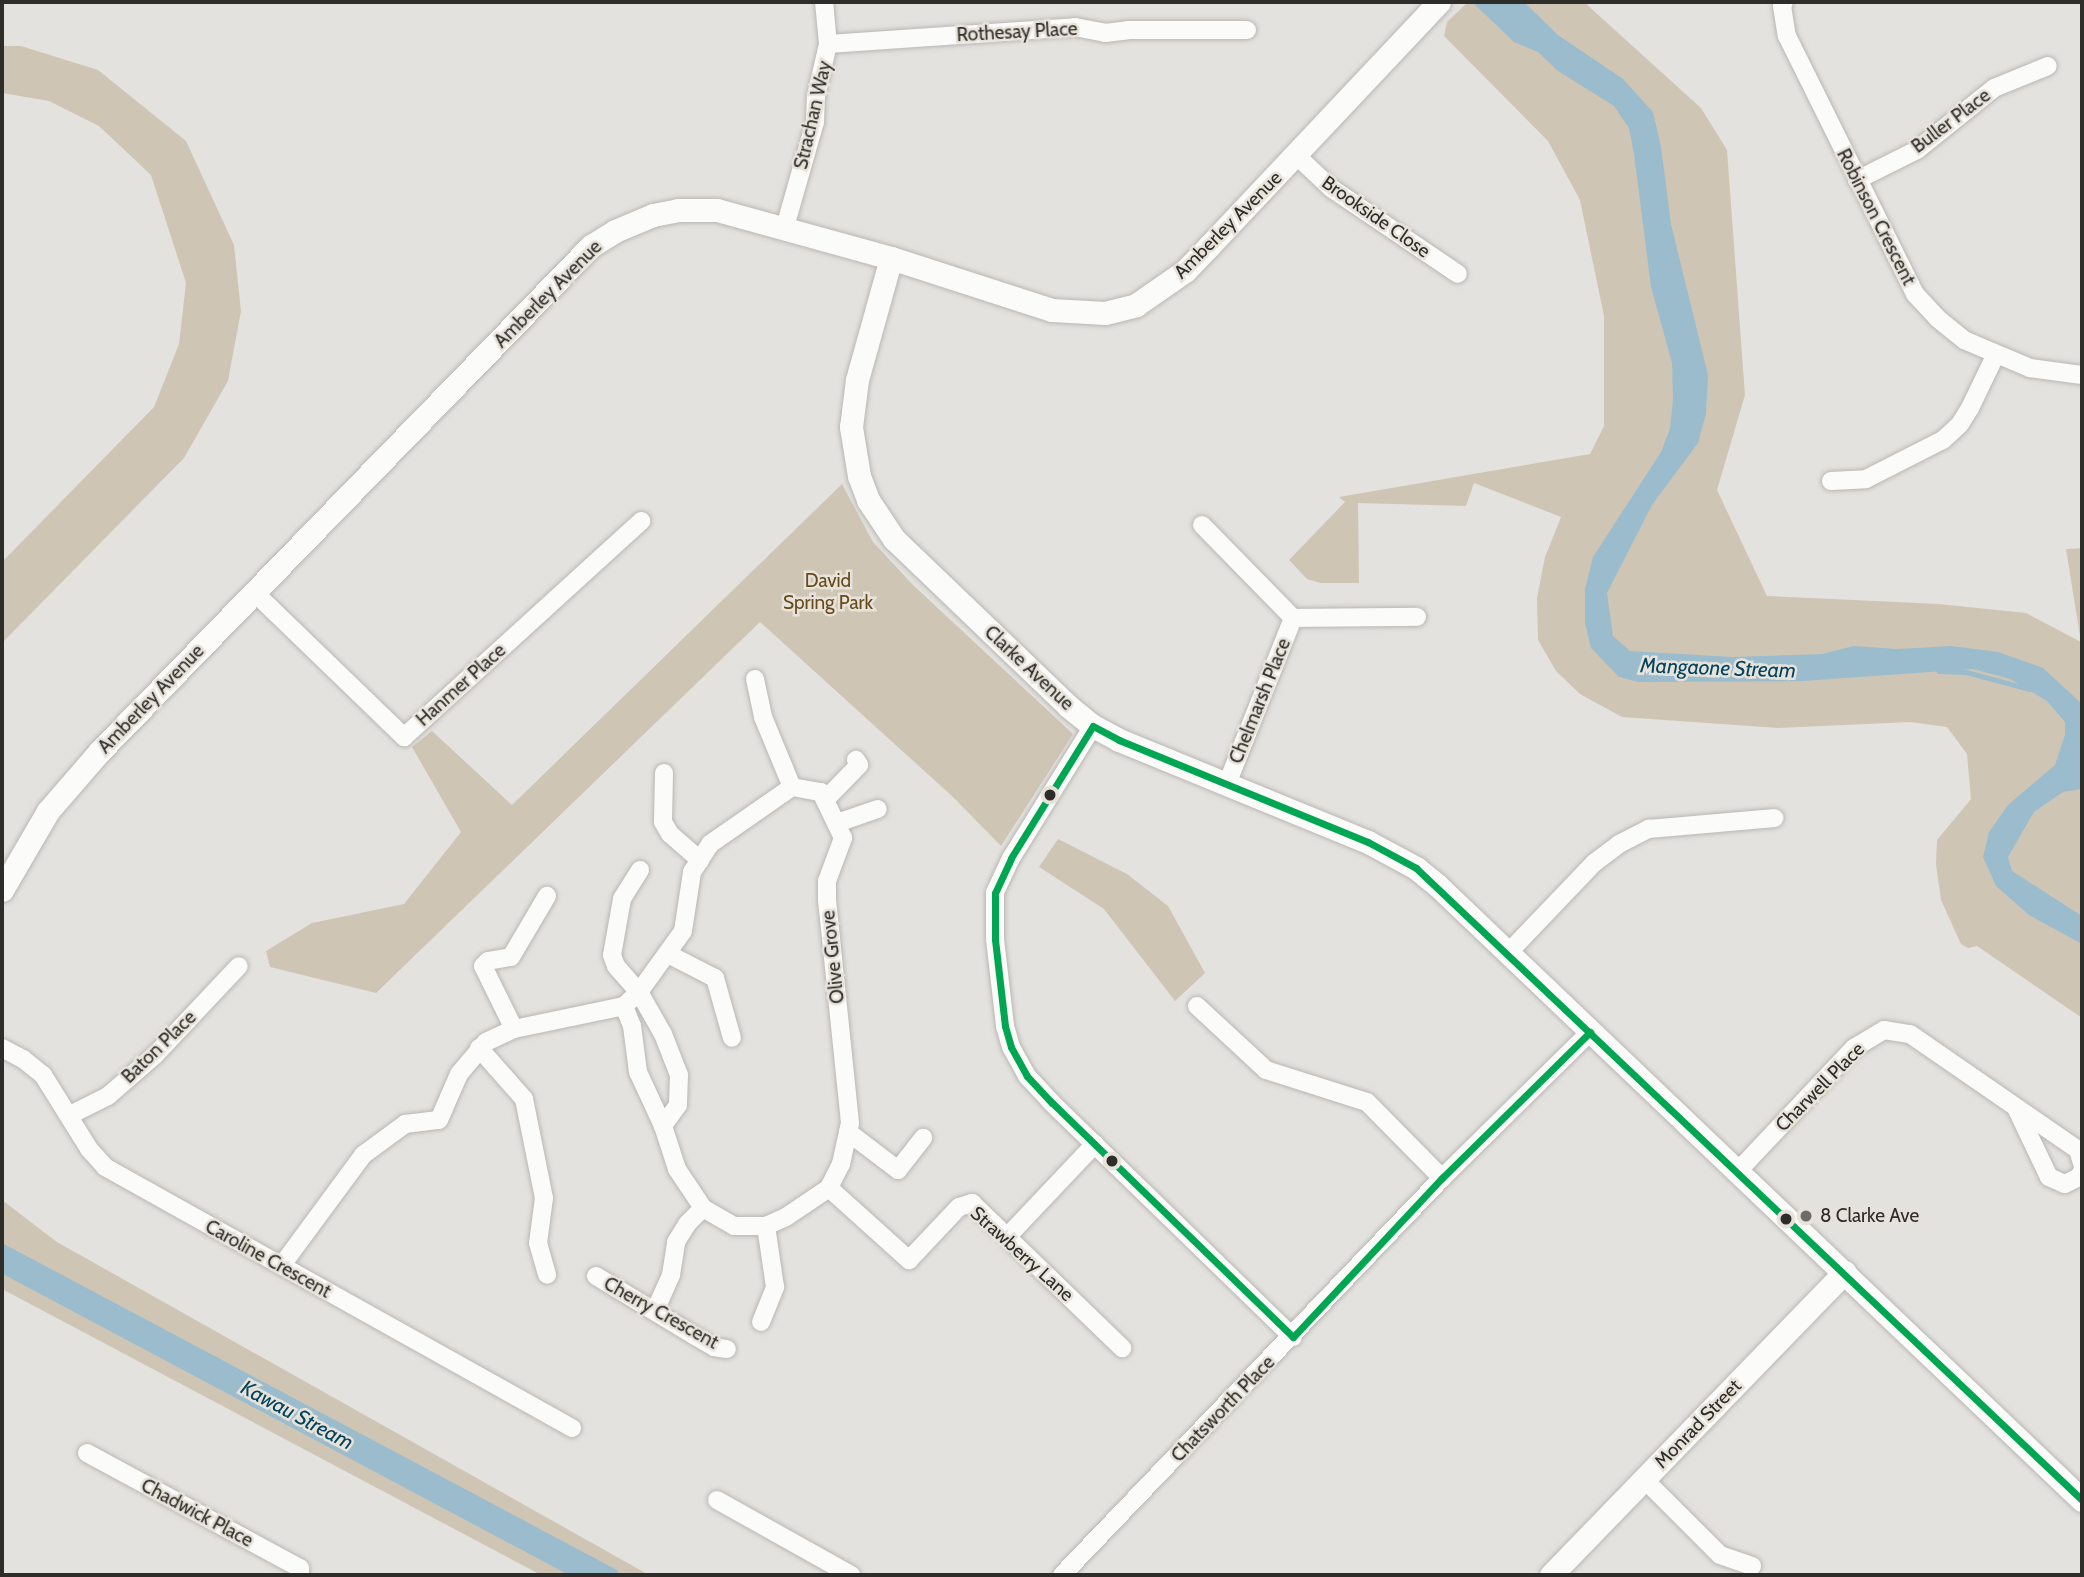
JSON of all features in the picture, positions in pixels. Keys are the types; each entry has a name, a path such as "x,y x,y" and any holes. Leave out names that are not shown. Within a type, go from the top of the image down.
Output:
{"street":[{"name":"Strachan Way","path":"785,227 815,122 816,96 828,44 824,2"},
{"name":"Robinson Crescent","path":"1784,2 1782,6 1787,36 1915,294 1937,318 1964,340 1995,356 2030,368 2082,375"},
{"name":"Amberley Avenue","path":"2,891 48,811 100,751 591,246 632,222 678,210 717,210 891,258 1052,310 1105,313 1136,305 1185,271 1297,156 1433,8"},
{"name":"Rothesay Place","path":"828,44 1075,27 1105,33 1128,30 1247,30"},
{"name":"Buller Place","path":"1857,180 1917,150 1994,88 2048,66"},
{"name":"Brookside Close","path":"1297,156 1331,188 1458,274"},
{"name":"Clarke Avenue","path":"891,258 852,406 854,453 868,500 887,530 912,557 1093,726 1119,740 1368,842 1416,868 2082,1500"},
{"path":"1831,481 1866,479 1943,440 1960,424 1970,408 1995,356"},
{"name":"Hanmer Place","path":"254,592 404,737 641,521"},
{"name":"Chelmarsh Place","path":"1202,525 1293,618 1417,617"},
{"name":"Chelmarsh Place","path":"1227,784 1293,618"},
{"path":"755,679 763,717 792,787"},
{"path":"1093,726 1002,875 993,912 1005,1026 1011,1047 1019,1064 1038,1088 1293,1337"},
{"path":"282,1265 363,1155 405,1124 439,1120 459,1074 486,1042 514,1029 624,1006 639,992 684,930 692,872 710,844 792,787 821,792 825,800 859,765 856,760"},
{"path":"664,773 663,822 670,834 700,860"},
{"name":"Olive Grove","path":"825,800 843,838 828,881 827,900 850,1123 841,1164 829,1188"},
{"path":"837,823 878,809"},
{"path":"1508,953 1594,863 1649,829 1775,818"},
{"path":"640,870 622,899 612,955 616,966 639,992 663,1034 679,1075 678,1105 663,1126"},
{"path":"514,1029 483,965 488,961 511,957 547,896"},
{"path":"668,954 715,978 732,1038"},
{"name":"Baton Place","path":"70,1115 108,1096 155,1055 239,966"},
{"path":"624,1006 632,1026 638,1072 663,1126 677,1169 703,1208 734,1226 766,1226 786,1217 829,1188"},
{"path":"1197,1006 1266,1070 1367,1101 1442,1178"},
{"name":"Charwell Place","path":"1738,1171 1854,1048 1884,1030 1910,1034 2078,1150 2082,1163"},
{"name":"Chatsworth Place","path":"1062,1575 1293,1337 1442,1178 1590,1032"},
{"name":"Caroline Crescent","path":"2,1048 23,1059 43,1076 89,1149 106,1167 572,1428"},
{"path":"480,1048 524,1099 544,1198 538,1243 547,1275"},
{"name":"Charwell Place","path":"2017,1110 2049,1177 2065,1184 2082,1171"},
{"path":"848,1132 898,1170 923,1138"},
{"path":"1007,1237 1096,1144"},
{"name":"Strawberry Lane","path":"829,1188 909,1260 960,1207 972,1203 1122,1348"},
{"path":"655,1311 669,1283 680,1233 703,1208"},
{"path":"761,1322 775,1287 766,1226"},
{"name":"Monrad Street","path":"1551,1575 1844,1272"},
{"name":"Cherry Crescent","path":"596,1276 714,1347 727,1349"},
{"name":"Chadwick Place","path":"87,1453 300,1568 300,1575"},
{"path":"1645,1480 1720,1555 1752,1566"},
{"path":"717,1500 851,1575"}],"green space":[{"path":"1468,2 1584,2 1701,108 1727,150 1745,395 1717,490 1767,596 1939,604 2026,613 2081,642 2066,549 2082,548 2082,1018 1977,946 1968,948 1961,944 1941,900 1936,864 1937,840 1971,799 1967,754 1947,727 1910,722 1778,728 1622,717 1580,694 1556,671 1538,640 1537,598 1545,557 1561,517 1474,483 1466,506 1358,503 1359,583 1320,583 1307,579 1289,560 1345,502 1339,497 1590,454 1604,426 1604,316 1580,200 1548,141 1444,36 1447,22"},
{"path":"2,46 21,46 98,70 186,141 234,245 241,311 228,381 184,458 2,643 2,562 154,407 179,344 186,283 151,175 99,126 49,101 2,93"},
{"name":"David Spring Park","path":"842,484 873,542 913,585 1073,734 1001,846 953,797 760,622 376,993 270,967 266,951 312,923 404,904 461,832 412,747 432,731 512,805"},
{"path":"1058,839 1127,874 1168,906 1205,973 1175,1001 1104,909 1039,867"},
{"path":"2,1200 57,1242 649,1575 541,1575 2,1289"}],"water":[{"path":"1472,2 1524,2 1558,35 1623,79 1653,112 1661,147 1671,224 1708,375 1706,414 1698,443 1652,505 1607,593 1613,636 1630,651 1732,657 1822,654 1854,646 1898,649 1951,646 1998,652 2043,668 2082,704 2082,789 2063,792 2034,812 2008,857 2012,871 2082,916 2082,944 2029,915 1996,886 1983,857 1989,832 2008,805 2055,765 2065,735 2065,722 2047,701 2010,679 1973,669 1803,681 1639,682 1619,677 1591,648 1585,623 1585,589 1593,557 1661,452 1670,429 1673,400 1672,363 1651,287 1634,154 1629,128 1614,106 1558,71 1538,52 1514,42"},
{"name":"Kawau Stream","path":"2,1243 618,1571 616,1575 569,1575 2,1274"}],"waterway":[{"name":"Mangaone Stream","path":"1939,671 1966,672 2029,689"}],"transit line":[{"path":"1293,1337 1052,1103 1027,1076 1011,1047 1005,1026 995,939 995,893 1011,858 1093,726 1119,740 1368,842 1416,868 2082,1500"},
{"path":"1293,1337 1442,1178 1590,1032"}],"place":[{"name":"8 Clarke Ave","path":"1806,1216"}]}
